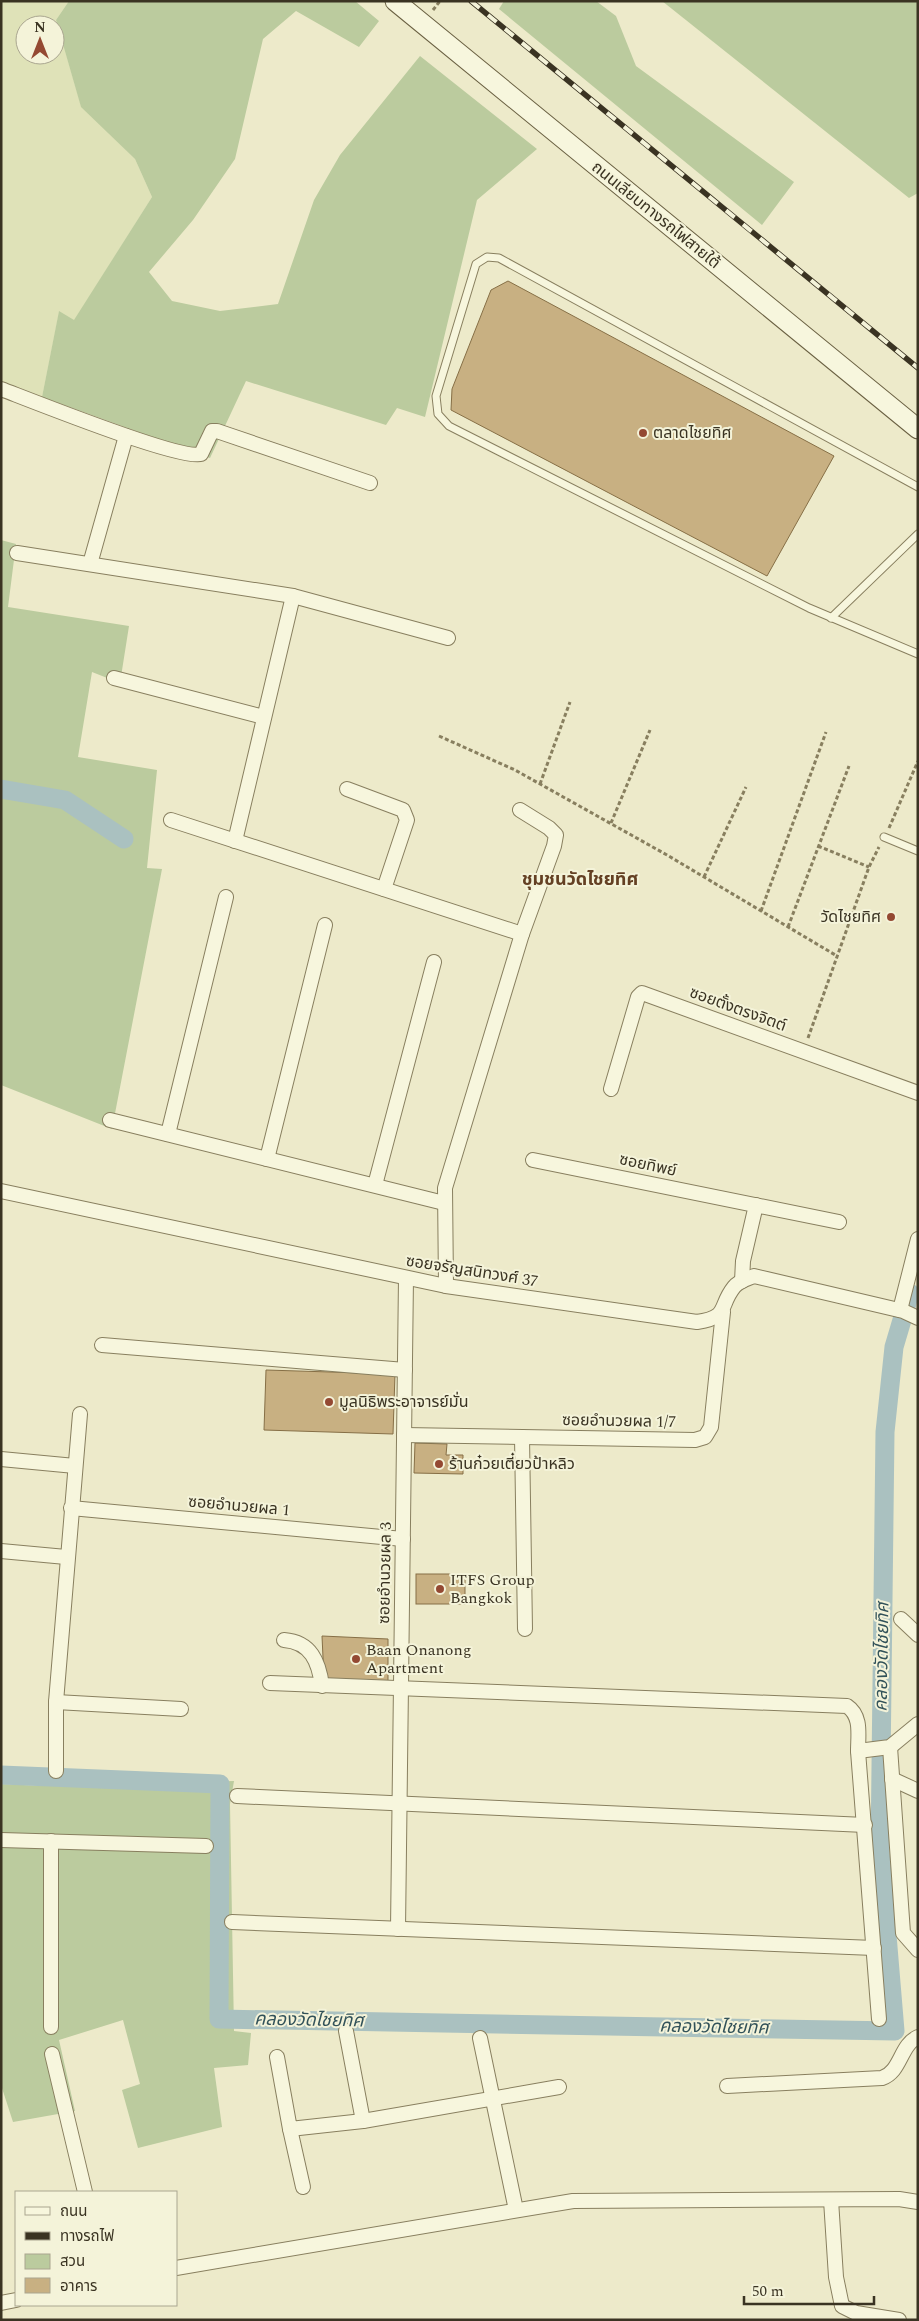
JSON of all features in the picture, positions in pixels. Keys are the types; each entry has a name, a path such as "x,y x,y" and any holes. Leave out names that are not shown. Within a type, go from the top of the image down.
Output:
{"main road":[{"name":"ถนนเลียบทางรถไฟสายใต้","path":"395,1 918,429"}],"street":[{"path":"1,389 126,436 196,456 204,450 212,432 217,431 370,483"},
{"path":"90,564 126,436"},
{"path":"17,553 293,596 448,638"},
{"path":"235,841 293,596"},
{"path":"114,678 264,717"},
{"path":"347,789 403,810 407,815 384,889"},
{"path":"446,1286 445,1188 522,934 554,846 556,835 549,828 520,810"},
{"path":"170,820 522,934"},
{"path":"168,1134 226,897"},
{"path":"267,1159 325,925"},
{"path":"375,1186 434,962"},
{"name":"ซอยตั้งตรงจิตต์","path":"611,1089 638,997 642,993 918,1093"},
{"path":"110,1120 444,1203"},
{"name":"ซอยทิพย์","path":"533,1160 839,1222"},
{"name":"ซอยจรัญสนิทวงศ์ 37","path":"1,1191 446,1286 697,1322 710,1320 723,1312"},
{"path":"742,1281 743,1260 756,1205"},
{"path":"902,1311 918,1239"},
{"path":"723,1312 733,1288 742,1281 754,1276 902,1311 918,1318"},
{"name":"ซอยอำนวยผล 3","path":"398,1929 406,1278"},
{"name":"ซอยอำนวยผล 1/7","path":"404,1435 695,1440 705,1437 711,1427 723,1312"},
{"path":"102,1345 405,1370"},
{"path":"56,1771 56,1702 66,1557 80,1414"},
{"path":"522,1437 525,1629"},
{"path":"1,1459 75,1466"},
{"name":"ซอยอำนวยผล 1","path":"71,1508 403,1539"},
{"path":"1,1551 66,1557"},
{"path":"901,1618 918,1635"},
{"path":"284,1640 301,1643 309,1649 320,1669 322,1686"},
{"path":"270,1683 846,1706 853,1710 858,1720 858,1751 879,2019"},
{"path":"56,1702 181,1709"},
{"path":"858,1751 889,1747 918,1724"},
{"path":"889,1747 903,1932 918,1950"},
{"path":"892,1779 918,1791"},
{"path":"237,1796 865,1825"},
{"path":"1,1840 206,1846"},
{"path":"50,2027 51,1840"},
{"path":"232,1922 874,1948"},
{"path":"346,2031 363,2121"},
{"path":"727,2086 882,2078 892,2073 911,2042 918,2037"},
{"path":"480,2038 516,2210"},
{"path":"52,2054 85,2191"},
{"path":"277,2057 303,2187"},
{"path":"290,2129 363,2121 559,2087"},
{"path":"178,2268 573,2201 899,2199 918,2202"},
{"path":"830,2200 836,2277 842,2306 856,2313 899,2320"},
{"path":"1,2303 15,2300"}],"lane":[{"path":"918,487 499,258 487,257 476,264 436,396 438,414 449,426 831,618 918,654"},
{"path":"831,618 918,534"},
{"path":"884,837 918,851"}],"path":[{"path":"540,784 570,702"},
{"path":"611,823 650,730"},
{"path":"761,911 826,732"},
{"path":"439,736 515,770 611,823 837,956"},
{"path":"811,1044 808,1039 869,867 918,761"},
{"path":"788,927 849,766"},
{"path":"704,877 746,788"},
{"path":"818,846 869,867"}],"green space":[{"path":"1,1 69,1 59,15 15,15 15,65 65,65 65,51 81,106 135,159 152,197 74,321 59,312 42,397 1,384"},
{"path":"69,1 355,1 379,21 359,47 296,11 263,39 235,159 193,220 149,272 172,301 220,311 278,304 314,200 340,155 420,56 537,149 477,200 425,417 397,408 386,425 246,381 210,458 42,397 59,311 74,320 152,197 135,159 81,107 65,51 65,15 59,15"},
{"path":"504,1 596,1 616,16 636,66 794,182 762,225 499,9"},
{"path":"662,1 918,1 918,193 909,198"},
{"path":"1,540 16,544 8,607 129,626 120,683 92,672 78,757 157,770 147,868 162,869 112,1129 1,1085"},
{"path":"234,1781 230,1804 234,2031 251,2033 248,2065 214,2068 222,2127 138,2148 122,2090 140,2084 123,2020 59,2040 75,2111 13,2122 1,2085 1,1784 45,1786"}],"building":[{"name":"ตลาดไชยทิศ","path":"508,281 834,456 767,576 451,410 452,389 491,290"},
{"name":"มูลนิธิพระอาจารย์มั่น","path":"266,1370 395,1374 393,1434 264,1430"},
{"name":"ร้านก๋วยเตี๋ยวป้าหลิว","path":"415,1443 447,1444 446,1455 463,1455 463,1474 414,1473"},
{"name":"ITFS Group Bangkok","path":"416,1574 465,1574 465,1604 416,1604"},
{"name":"Baan Onanong Apartment","path":"322,1636 388,1639 388,1681 324,1679"}],"waterway":[{"path":"1,789 65,800 124,839"},
{"name":"คลองวัดไชยทิศ","path":"1,1775 220,1784 219,2019 895,2031 880,1851 885,1432 894,1347 910,1293"}],"railway":[{"path":"471,1 918,368"}],"place":[{"name":"ตลาดไชยทิศ","path":"643,433"},
{"name":"วัดไชยทิศ","path":"891,917"},
{"name":"มูลนิธิพระอาจารย์มั่น","path":"329,1402"},
{"name":"ร้านก๋วยเตี๋ยวป้าหลิว","path":"439,1464"},
{"name":"ITFS Group Bangkok","path":"440,1589"},
{"name":"Baan Onanong Apartment","path":"356,1659"}],"district":[{"name":"ชุมชนวัดไชยทิศ","path":"580,879"}]}
